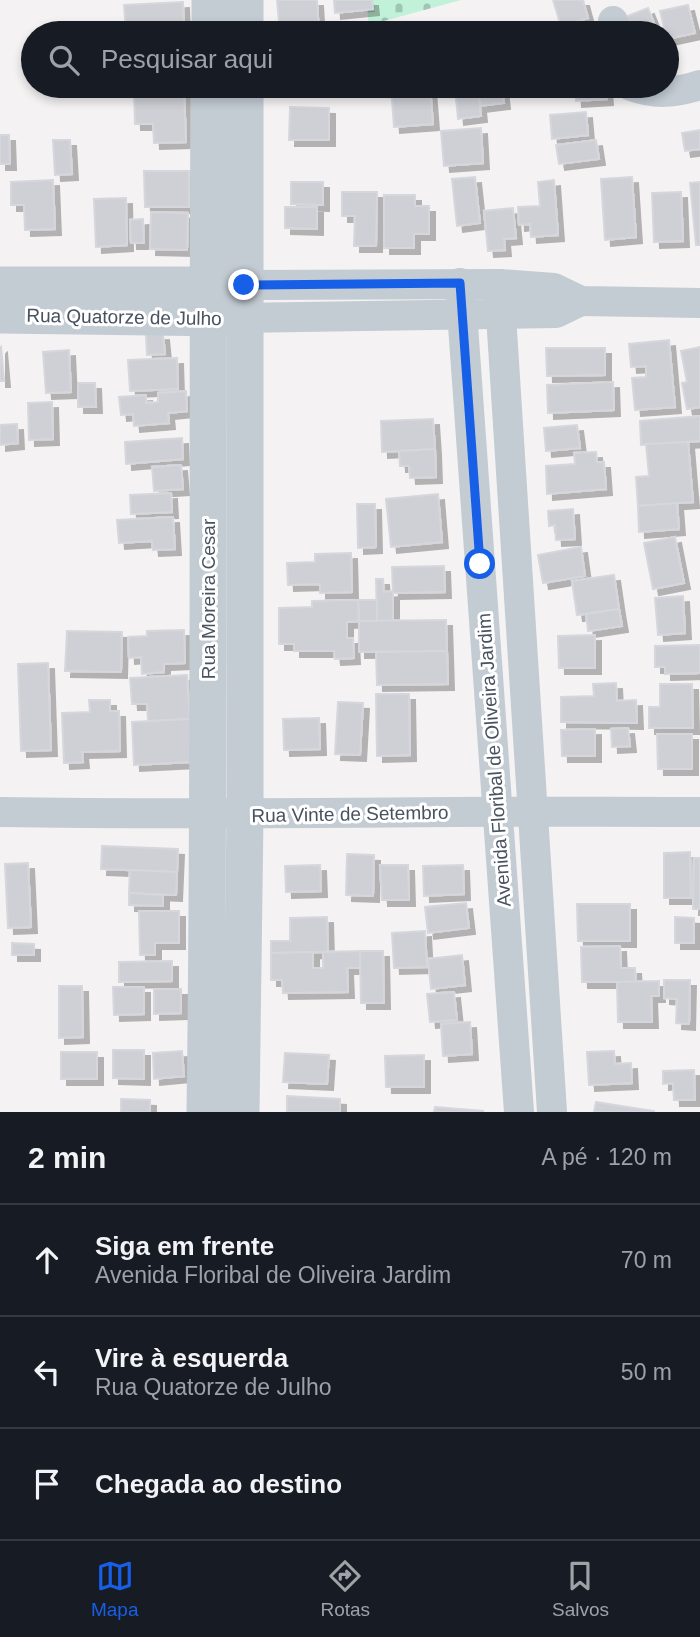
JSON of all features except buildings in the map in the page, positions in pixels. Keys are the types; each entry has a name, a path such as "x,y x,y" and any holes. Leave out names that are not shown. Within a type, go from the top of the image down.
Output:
{"street":[{"path":"210,0 210,21"},
{"path":"245,0 245,21"},
{"path":"679,92 700,85"},
{"name":"Rua Moreira Cesar","path":"209,98 207,301 241,1112"},
{"name":"Rua Moreira Cesar","path":"205,1112 227,816 244,301 245,98"},
{"name":"Rua Quatorze de Julho","path":"244,301 326,284 460,283 555,288 581,301 700,303"},
{"name":"Avenida Floribal de Oliveira Jardim","path":"460,283 519,1111"},
{"path":"324,316 326,284"},
{"name":"Avenida Floribal de Oliveira Jardim","path":"499,284 552,1111"},
{"name":"Rua Quatorze de Julho","path":"0,285 64,301"},
{"name":"Rua Quatorze de Julho","path":"0,316 64,301 244,301 324,316 556,313 581,301"},
{"path":"480,564 516,562"},
{"name":"Rua Vinte de Setembro","path":"0,812 227,816 497,811 700,812"},
{"path":"519,1111 552,1111"}],"green space":[{"path":"366,0 461,0 384,21 369,21"}],"route":[{"path":"244,285 460,283 480,564"}]}
